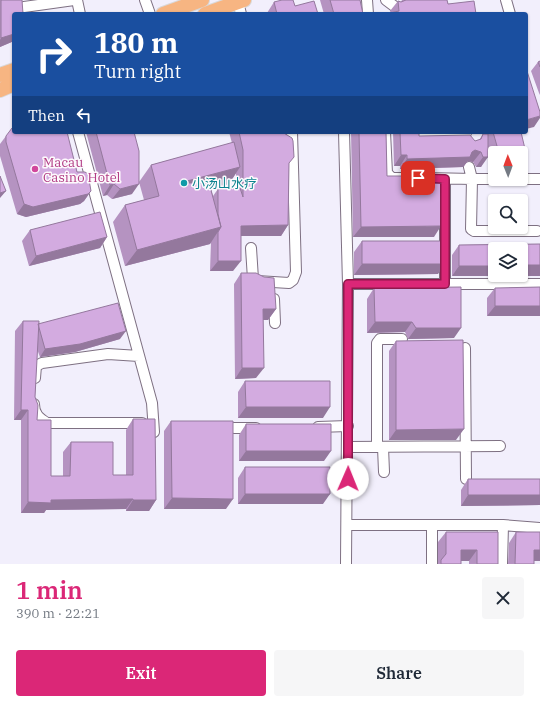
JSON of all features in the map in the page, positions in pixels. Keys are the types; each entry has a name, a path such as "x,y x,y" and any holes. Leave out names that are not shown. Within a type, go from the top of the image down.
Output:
{"highway":[{"path":"168,12 202,0"},
{"path":"214,12 241,6"},
{"path":"0,75 12,71"},
{"path":"0,90 12,85"}],"street":[{"path":"24,7 74,0"},
{"path":"78,0 80,12"},
{"path":"146,0 149,12"},
{"path":"368,0 368,12"},
{"path":"506,0 509,12"},
{"path":"79,134 152,403 155,446"},
{"path":"250,248 253,279 257,281 273,282 289,282 293,280 296,272 292,134"},
{"path":"344,134 348,284 346,564"},
{"path":"385,134 388,173 392,178 540,179"},
{"path":"424,134 446,134"},
{"path":"465,134 469,145"},
{"path":"469,167 472,179 471,229 474,231 537,231"},
{"path":"445,179 445,284"},
{"path":"273,282 275,323"},
{"path":"348,284 540,284"},
{"path":"384,472 380,447 377,343 380,339 385,338 402,339"},
{"path":"465,348 466,479"},
{"path":"139,356 108,354 36,366 34,408 38,418 47,423 154,423"},
{"path":"310,427 348,426"},
{"path":"234,428 264,428"},
{"path":"348,447 500,446"},
{"path":"347,525 503,525 540,528"},
{"path":"432,525 432,564"},
{"path":"502,564 503,525"}],"shaded area":[{"path":"0,0 540,0 540,564 0,564"}],"building":[{"path":"1,0 22,0 23,12 12,12 12,35 1,38"},
{"path":"293,0 295,6 314,1 317,12 276,12 274,2"},
{"path":"330,0 360,0 363,12 333,12"},
{"path":"406,0 447,0 448,4 474,1 476,12 395,12 399,11 398,1 401,2"},
{"path":"528,74 540,112 540,116 528,119"},
{"name":"Macau Casino Hotel","path":"12,128 12,134 68,134 77,172 85,172 88,174 91,191 88,194 33,207 24,204 6,142 6,136"},
{"path":"97,134 135,134 139,151 139,184 120,189 114,184 110,185"},
{"path":"239,134 285,134 292,138 294,157 289,163 288,225 241,226 241,261 218,261 218,232 221,227 218,214 218,189 240,188 243,197 243,150"},
{"path":"359,134 386,134 387,176 441,176 441,226 361,227"},
{"path":"400,134 419,134 419,136 470,135 475,141 481,139 483,134 488,134 488,157 483,157 481,152 475,150 472,152 470,157 407,159 407,155 401,155"},
{"path":"494,134 521,134 524,146 497,146"},
{"path":"234,142 240,167 187,181 187,183 209,183 221,227 137,250 125,205 159,196 151,165"},
{"path":"0,176 6,191 0,193"},
{"path":"100,212 107,237 36,256 30,230"},
{"path":"362,241 446,241 446,264 362,264"},
{"path":"528,244 540,244 540,265 528,265"},
{"path":"459,245 488,245 488,266 459,266"},
{"path":"241,273 256,273 264,277 274,278 276,309 263,309 264,368 242,368"},
{"path":"461,287 461,328 416,328 412,322 375,322 374,288"},
{"path":"540,287 540,306 495,306 495,288"},
{"path":"118,303 126,331 80,344 45,349 38,324"},
{"path":"23,321 39,321 35,397 38,405 37,420 51,420 51,476 70,476 71,442 113,442 113,475 133,475 133,419 155,419 156,500 51,500 51,503 28,502 28,410 21,410"},
{"path":"463,340 464,429 396,430 396,341"},
{"path":"245,381 330,381 330,407 246,407"},
{"path":"171,421 233,421 233,499 172,498"},
{"path":"246,424 331,424 331,451 246,451"},
{"path":"245,467 330,467 330,494 245,494"},
{"path":"468,479 540,479 540,495 468,495"},
{"path":"446,532 498,532 498,564 477,564 477,550 461,550 461,564 441,564 441,560 446,554"},
{"path":"516,532 540,532 540,550 534,550 534,564 515,564"}],"place":[{"name":"Macau Casino Hotel","path":"35,169"},
{"name":"小汤山水疗","path":"184,183"}],"route":[{"path":"348,479 348,284 445,284 445,179 418,178"}]}
